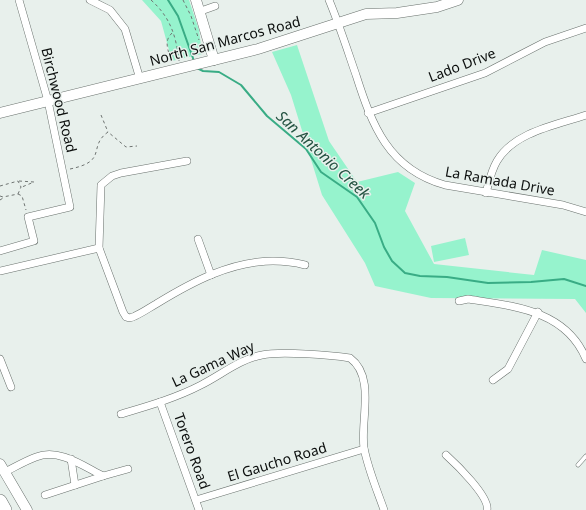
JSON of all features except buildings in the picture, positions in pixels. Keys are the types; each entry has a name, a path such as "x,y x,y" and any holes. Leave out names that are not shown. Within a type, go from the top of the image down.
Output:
{"highway":[{"path":"0,501 5,510"}],"street":[{"name":"Birchwood Road","path":"19,0 48,101 70,207 28,217"},
{"path":"90,0 110,10 125,29 140,79"},
{"path":"196,0 201,12 214,60"},
{"name":"La Ramada Drive","path":"329,0 338,22 368,114 386,146 408,167 436,183 486,193 563,205 586,212"},
{"name":"North San Marcos Road","path":"0,113 140,79 182,65 214,60 296,38 338,22 366,14 398,13 437,7 458,0"},
{"path":"201,12 215,6"},
{"name":"Lado Drive","path":"368,114 485,73 544,42 586,28"},
{"path":"486,193 492,169 497,160 520,139 535,132 586,115"},
{"path":"186,161 121,173 112,176 101,185 99,248 125,319 135,316 181,289 211,275 252,262 270,260 305,265"},
{"path":"0,251 34,241 28,217"},
{"path":"198,238 211,275"},
{"path":"0,271 99,248"},
{"path":"459,301 468,299 538,312 552,319 574,338 582,347 586,359"},
{"path":"493,380 508,369 538,312"},
{"name":"La Gama Way","path":"121,414 160,402 201,385 249,359 261,355 274,353 350,358 357,363 361,370 365,388 363,430 364,449 384,510"},
{"path":"0,359 11,387"},
{"name":"Torero Road","path":"160,402 200,510"},
{"name":"El Gaucho Road","path":"196,500 364,449"},
{"path":"27,510 3,468 37,456 49,454 71,460 103,476"},
{"path":"446,455 464,472 485,501 488,508 487,510"},
{"path":"71,460 75,485"},
{"path":"45,495 128,469"}],"lane":[{"path":"578,465 586,456"}],"path":[{"path":"151,0 163,11 170,23 182,65"},
{"path":"183,0 191,16 199,41"},
{"path":"173,33 168,37 166,45 169,54 182,65"},
{"path":"101,115 108,132 126,147 137,146"},
{"path":"63,171 85,166 92,161 103,136 108,132"},
{"path":"0,186 18,181 34,182 21,187 18,194"},
{"path":"18,181 21,187"},
{"path":"0,196 3,197 18,194 22,196 28,217"},
{"path":"0,200 3,197"}],"green space":[{"path":"142,0 189,0 199,30 202,54 172,61 161,21"},
{"path":"297,45 329,141 357,182 398,172 415,183 405,211 434,264 534,275 542,250 586,260 586,313 575,299 431,298 375,286 365,263 322,195 291,95 272,52"},
{"path":"465,238 469,255 434,262 431,246"}],"waterway":[{"name":"San Antonio Creek","path":"168,0 178,16 194,61"},
{"name":"San Antonio Creek","path":"197,68 203,71 219,72 241,85 267,116 306,149 321,172 357,197 375,223 384,247 392,261 405,273 488,283 531,282 564,279 586,286"}]}
